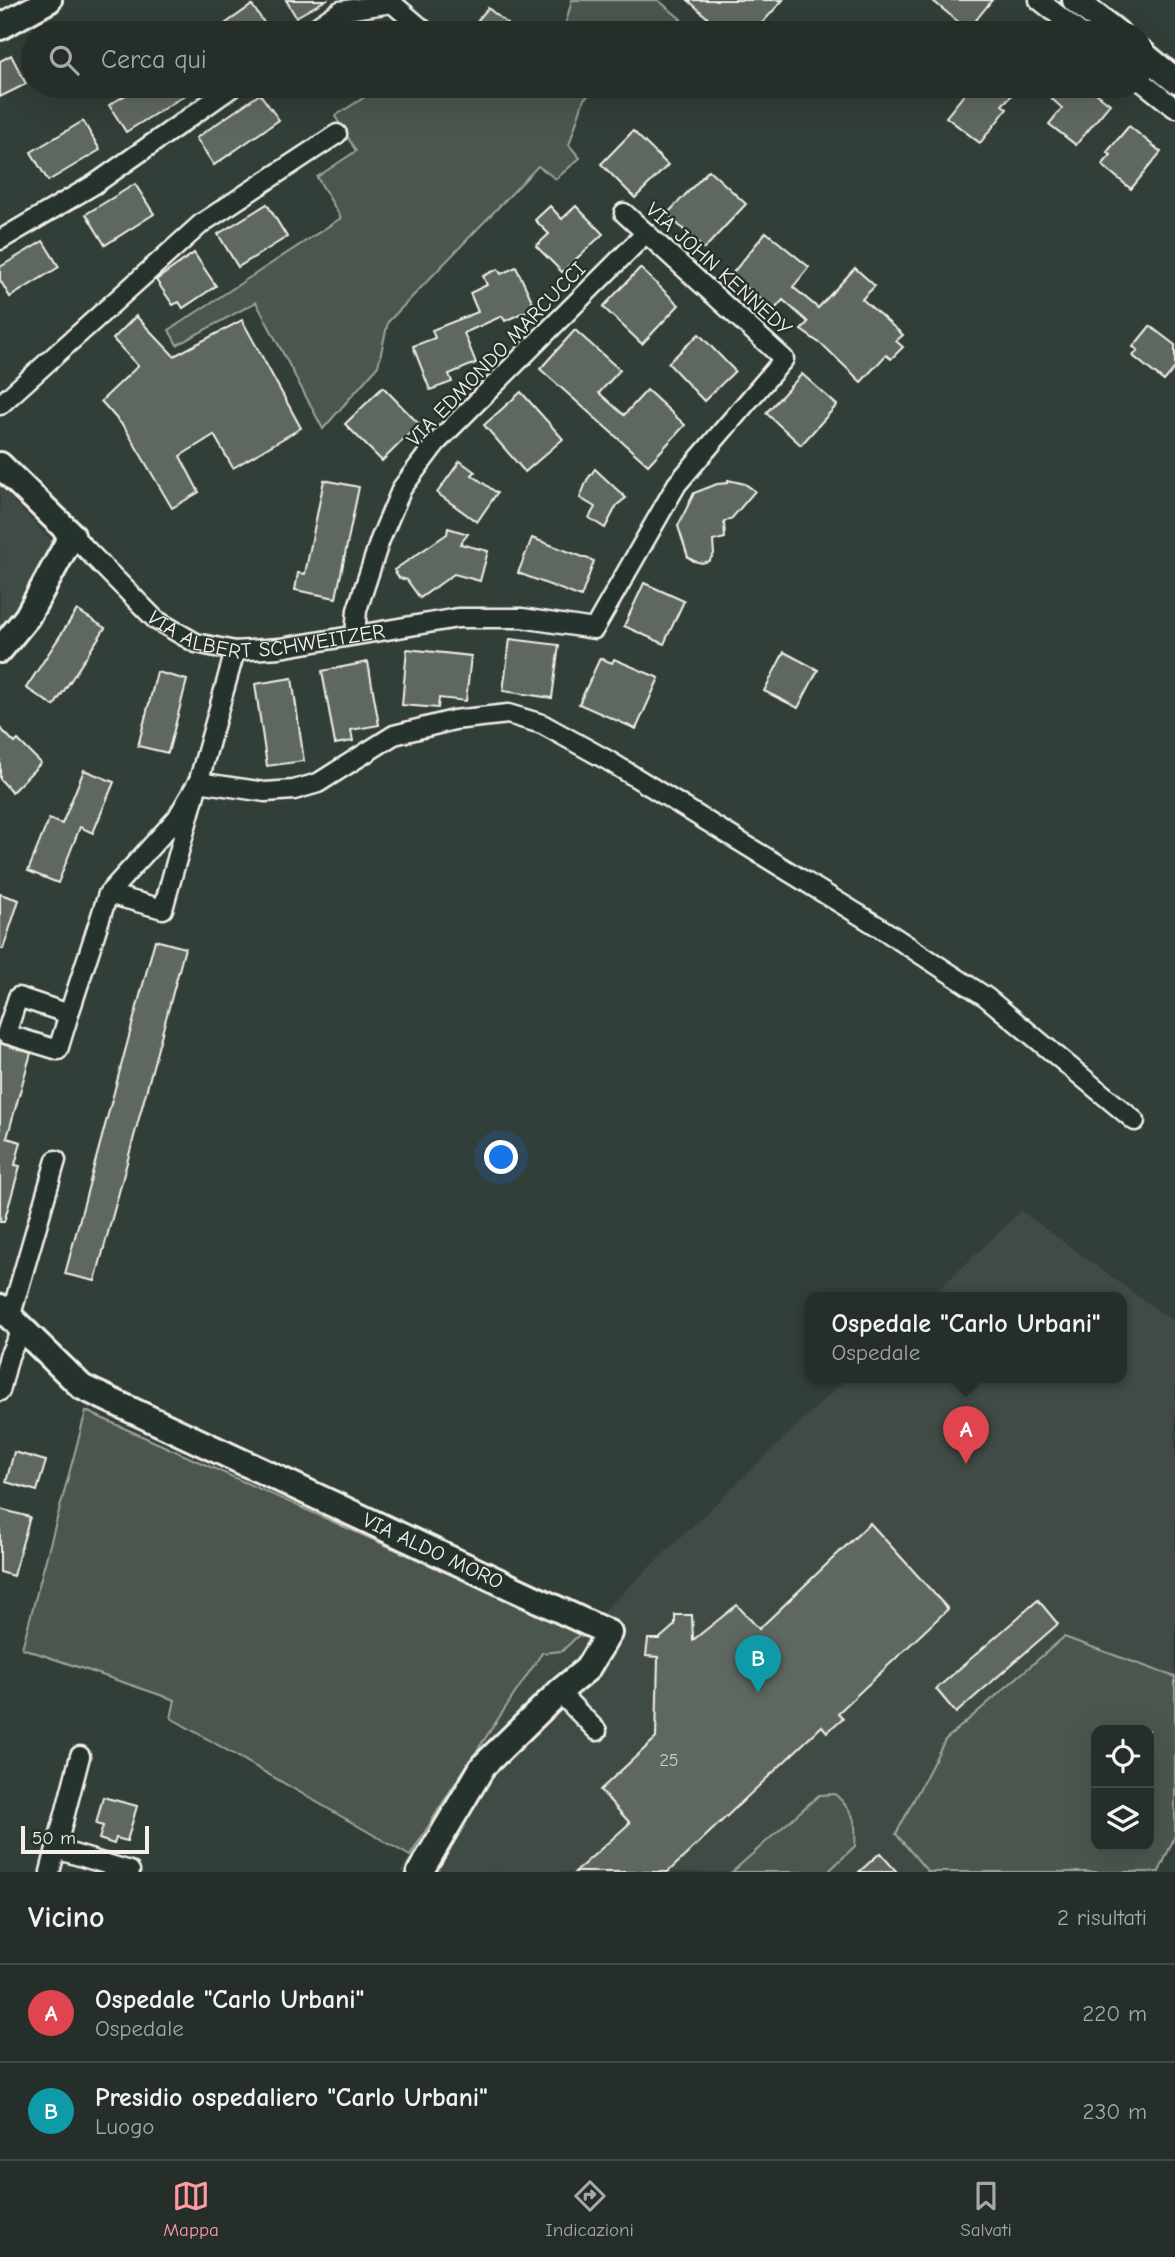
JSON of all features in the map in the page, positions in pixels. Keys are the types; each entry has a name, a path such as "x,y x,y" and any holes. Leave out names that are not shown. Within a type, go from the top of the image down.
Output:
{"street":[{"path":"0,27 49,0"},
{"path":"1039,0 1066,21"},
{"path":"1075,0 1102,21"},
{"path":"325,21 340,11 392,1 414,21"},
{"path":"1154,63 1175,80"},
{"path":"1154,91 1175,108"},
{"path":"0,240 94,184 217,98"},
{"path":"0,405 202,223 337,134"},
{"name":"VIA JOHN KENNEDY","path":"594,629 677,484 785,359 624,212"},
{"name":"VIA EDMONDO MARCUCCI","path":"355,635 357,610 380,540 402,488 436,443 646,233"},
{"name":"VIA ALBERT SCHWEITZER","path":"0,465 156,620 196,643 235,651 280,648 458,618 522,618 594,629"},
{"path":"0,650 27,617 72,535"},
{"path":"108,894 163,909 235,651"},
{"path":"198,782 265,792 294,790 318,783 394,735 454,720 508,714 542,724 609,761 879,927 986,997 1135,1121"},
{"path":"69,1014 108,894 177,818 198,782"},
{"path":"0,1391 9,1356 10,1318 56,1160"},
{"name":"VIA ALDO MORO","path":"10,1318 82,1387 609,1633 587,1669 559,1692 483,1766 420,1872"},
{"path":"559,1692 597,1731"},
{"path":"50,1872 80,1756"},
{"path":"56,1849 130,1871"}],"shaded area":[{"path":"572,0 658,0 681,19 679,21 566,21"},
{"path":"363,98 585,98 569,145 580,158 556,179 538,166 388,322 378,366 323,429 256,302 177,345 169,330 341,218 317,177 356,151 335,116"},
{"path":"0,487 52,541 27,594 0,632"},
{"path":"1021,1211 1175,1323 1175,1836 1159,1872 400,1872 542,1653 562,1651 842,1383 1127,1383 1127,1292 936,1292"},
{"path":"86,1411 581,1633 562,1651 542,1653 410,1856 171,1718 175,1700 22,1648"},
{"path":"1064,1637 1175,1677 1175,1836 1159,1872 928,1872 896,1834 945,1740"},
{"path":"835,1794 853,1817 855,1846 828,1872 732,1872 819,1795"}],"building":[{"path":"286,0 326,0 296,17"},
{"path":"688,0 783,0 764,21 711,21"},
{"path":"932,0 992,0 975,21 957,21"},
{"path":"252,5 263,21 229,21"},
{"path":"488,8 504,21 477,21"},
{"path":"11,55 21,74 21,86 0,97 0,61"},
{"path":"121,98 181,98 126,132 109,105"},
{"path":"254,98 263,98 279,120 214,165 196,138"},
{"path":"961,98 1009,98 1002,105 1007,109 980,143 946,117"},
{"path":"1102,98 1110,104 1076,145 1049,124 1062,108 1052,99"},
{"path":"83,121 100,150 48,181 31,152"},
{"path":"1129,126 1161,152 1131,189 1102,165 1111,155 1107,152"},
{"path":"633,131 668,165 635,198 601,164"},
{"path":"709,170 746,204 704,249 667,214"},
{"path":"135,184 154,214 105,245 86,214"},
{"path":"267,204 287,237 238,267 218,234"},
{"path":"550,206 562,219 576,206 603,234 562,272 536,246 549,234 535,220"},
{"path":"766,232 809,267 793,287 818,308 855,268 875,286 862,299 903,335 896,341 903,347 891,359 886,355 861,382 825,347 801,330 808,322 783,300 774,310 731,275"},
{"path":"43,241 59,267 10,297 0,280 0,267"},
{"path":"194,253 216,286 183,308 179,302 173,305 156,280"},
{"path":"516,267 535,307 505,321 502,316 464,333 476,363 449,374 452,382 430,390 413,346 435,338 432,330 478,312 470,293 487,285 483,276 498,269 501,274"},
{"path":"640,268 679,305 642,344 603,307"},
{"path":"136,316 174,356 242,320 301,428 233,468 214,435 180,456 199,492 172,508 125,428 101,401 138,366 113,339"},
{"path":"1150,326 1175,345 1175,368 1164,381 1133,356 1138,350 1133,347"},
{"path":"575,330 620,370 599,393 624,415 647,390 685,425 648,465 540,369"},
{"path":"699,334 735,371 704,401 668,363"},
{"path":"802,374 837,405 801,445 766,413"},
{"path":"383,387 419,424 382,461 345,424"},
{"path":"521,392 563,439 525,472 484,425"},
{"path":"460,461 475,472 472,475 497,493 477,522 437,493"},
{"path":"595,469 626,498 617,505 605,528 589,518 595,507 580,498"},
{"path":"324,480 359,487 336,598 295,590 298,573 305,574"},
{"path":"728,480 745,484 755,491 732,518 724,522 725,538 713,541 714,554 709,561 694,561 688,557 678,526 694,493 717,484 728,483"},
{"path":"448,528 468,534 460,544 488,551 480,581 454,574 420,598 407,580 399,578 394,570 447,534"},
{"path":"532,538 594,561 581,597 518,573"},
{"path":"644,583 684,601 664,644 624,626"},
{"path":"77,610 105,628 54,706 26,688"},
{"path":"510,639 559,645 552,698 503,691"},
{"path":"407,649 471,656 466,701 439,698 438,708 402,705"},
{"path":"784,652 818,670 798,708 764,691"},
{"path":"600,658 612,663 614,659 659,678 636,729 579,704"},
{"path":"368,662 379,725 351,730 353,741 335,744 322,671"},
{"path":"157,672 187,680 168,753 138,746"},
{"path":"292,678 304,761 267,766 255,684"},
{"path":"0,728 15,743 18,740 41,763 12,792 0,779"},
{"path":"84,770 114,782 93,833 80,827 58,883 28,871 49,819 62,824"},
{"path":"0,894 19,900 3,949 0,949"},
{"path":"155,940 185,948 95,1281 65,1274"},
{"path":"0,1043 31,1053 7,1138 21,1142 15,1165 20,1166 4,1222 0,1222"},
{"path":"14,1452 46,1461 37,1491 6,1482"},
{"path":"0,1509 30,1517 13,1576 0,1572"},
{"path":"870,1523 948,1609 838,1713 843,1718 827,1732 822,1726 668,1872 575,1872 630,1823 600,1790 656,1738 658,1657 646,1656 648,1639 659,1639 675,1625 675,1615 692,1615 693,1640 737,1605 759,1629"},
{"path":"1038,1600 1058,1624 956,1713 936,1689"},
{"path":"103,1797 137,1806 127,1841 116,1838 114,1844 99,1839 103,1826 96,1824"},
{"path":"880,1853 897,1872 859,1872"}],"place":[{"name":"Ospedale \"Carlo Urbani\"","path":"966,1464"},
{"name":"Presidio ospedaliero \"Carlo Urbani\"","path":"758,1693"}]}
